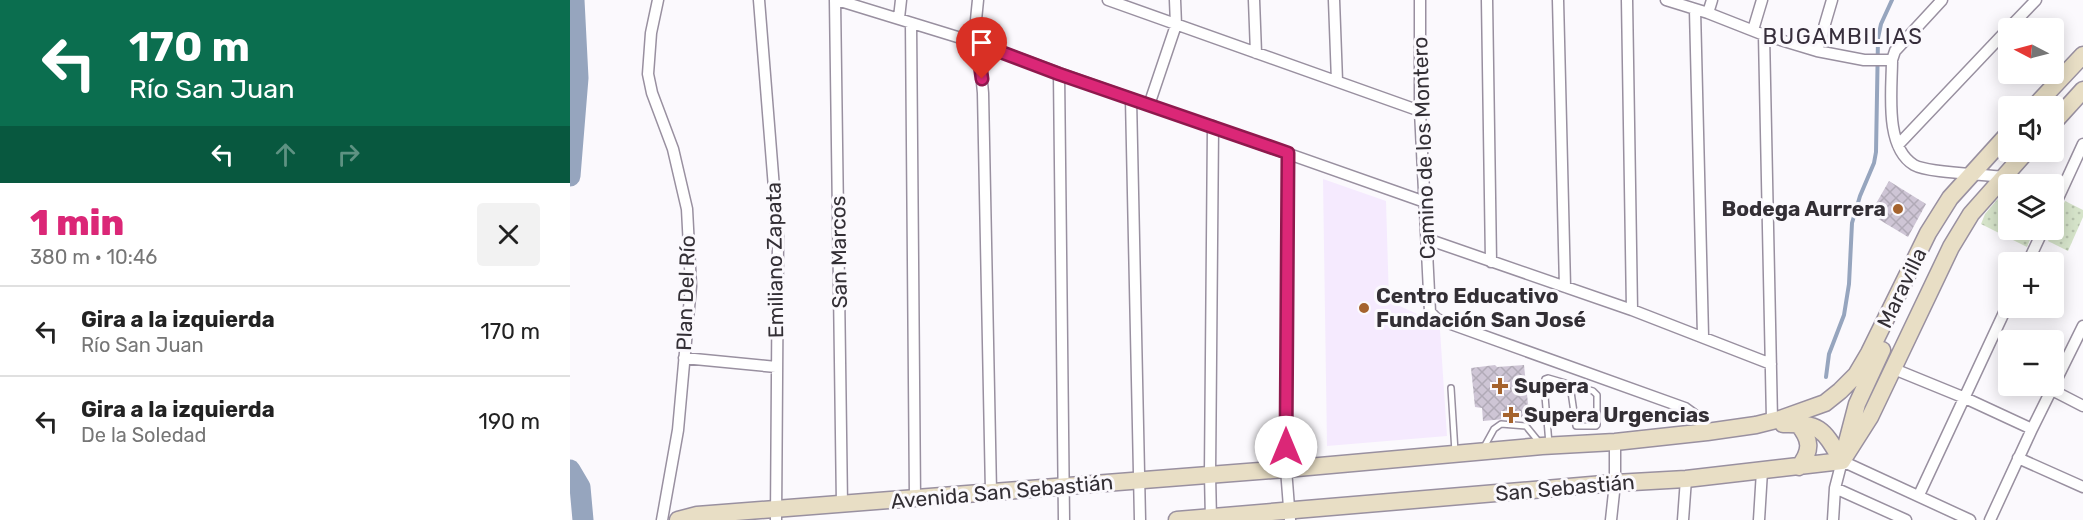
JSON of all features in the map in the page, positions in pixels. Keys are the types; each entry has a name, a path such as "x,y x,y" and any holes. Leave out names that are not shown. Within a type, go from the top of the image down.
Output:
{"main road":[{"path":"2044,96 2083,55"},
{"path":"2064,111 2083,90"},
{"name":"Maravilla","path":"1770,421 1825,403 1840,391 1860,368 1928,233 1950,198 1998,145"},
{"name":"Maravilla","path":"2005,174 2016,162"},
{"name":"Maravilla","path":"1842,461 1870,417 1951,247 1971,214 1998,182"},
{"path":"1842,461 1857,404 1891,324 1891,309"},
{"path":"1770,421 1809,424 1821,430 1842,461"},
{"name":"San Sebastián","path":"1286,469 1615,442 1707,432 1770,421"},
{"path":"1798,424 1806,434 1809,448 1808,454 1799,466"},
{"name":"San Sebastián","path":"1290,515 1615,483 1686,479 1842,461"},
{"name":"Avenida San Sebastián","path":"681,520 697,515 776,515 842,505 1286,469"},
{"path":"1177,520 1290,515"}],"street":[{"name":"Plan Del Río","path":"658,0 651,33 648,74 652,93 673,149 687,209 691,286 678,430 662,520"},
{"name":"Emiliano Zapata","path":"759,0 778,238 776,515"},
{"path":"836,0 977,43 1425,202"},
{"name":"San Marcos","path":"836,0 842,505"},
{"path":"899,18 900,0"},
{"path":"978,0 977,43 983,93 991,492"},
{"path":"1108,0 1420,111"},
{"path":"1149,105 1176,25 1175,0"},
{"path":"1254,0 1256,53"},
{"path":"1334,0 1336,81"},
{"name":"Camino de los Montero","path":"1420,0 1420,111 1427,239 1428,308 1432,316 1685,408 1696,416 1707,432"},
{"path":"1487,0 1491,262"},
{"path":"1558,0 1565,287"},
{"path":"1627,0 1632,310"},
{"path":"1666,0 1817,51 1864,60 1889,59"},
{"path":"1708,13 1712,0"},
{"path":"1762,0 1759,33 1771,364 1770,421"},
{"path":"1817,51 1832,0"},
{"path":"1942,0 1900,44 1889,59 1894,137 1902,154 1914,165 1930,170 1998,176"},
{"path":"2019,18 2036,0"},
{"path":"1695,10 1703,336"},
{"path":"911,23 915,499"},
{"path":"1898,145 1998,40"},
{"path":"1059,74 1064,520"},
{"path":"1131,99 1137,480 1140,520"},
{"path":"1211,519 1213,126"},
{"path":"2064,185 2083,144"},
{"path":"1288,153 1286,469 1290,515"},
{"path":"1427,239 1632,310 1771,364"},
{"path":"1919,495 2002,318"},
{"path":"2064,365 2083,326"},
{"path":"684,358 776,367"},
{"path":"1894,369 2032,429"},
{"path":"1990,520 2049,396"},
{"path":"2064,396 2083,406"},
{"path":"1611,520 1615,483 1615,442"},
{"path":"2018,458 2083,487"},
{"path":"1833,520 1835,488 1842,461 1970,520"},
{"path":"1759,520 1762,471"},
{"path":"1683,520 1686,479"},
{"path":"1835,488 1906,520"}],"lane":[{"path":"1546,446 1545,379 1548,378 1593,391 1597,395 1596,426 1576,426 1570,385"},
{"path":"1451,388 1455,454"},
{"path":"1482,452 1494,429 1501,424 1526,426 1546,446"}],"shaded area":[{"name":"Centro Educativo Fundación San José","path":"1323,179 1386,201 1389,301 1417,314 1422,326 1440,330 1447,436 1327,446"}],"green space":[{"path":"1998,199 1998,232 1981,224 1985,214"},
{"path":"2065,201 2083,210 2083,217 2068,251 2048,241 2064,240"},
{"path":"2013,240 2030,240 2027,247"}],"building":[{"name":"Bodega Aurrera","path":"1889,181 1926,204 1908,237 1870,214"},
{"name":"Supera","path":"1495,365 1497,367 1524,365 1528,404 1534,405 1536,416 1483,421 1482,408 1475,407 1471,368"}],"waterway":[{"path":"570,176 578,78 574,0"},
{"path":"1826,377 1829,354 1844,315 1849,284 1852,223 1876,152 1878,38 1881,24 1892,0"},
{"path":"570,470 580,487 583,520"}],"place":[{"name":"Bodega Aurrera","path":"1898,209"},
{"name":"Centro Educativo Fundación San José","path":"1364,308"},
{"name":"Supera","path":"1500,386"},
{"name":"Supera Urgencias","path":"1511,415"}],"district":[{"name":"BUGAMBILIAS","path":"1843,36"}],"route":[{"path":"982,79 977,43 1059,74 1288,153 1286,447"}]}
